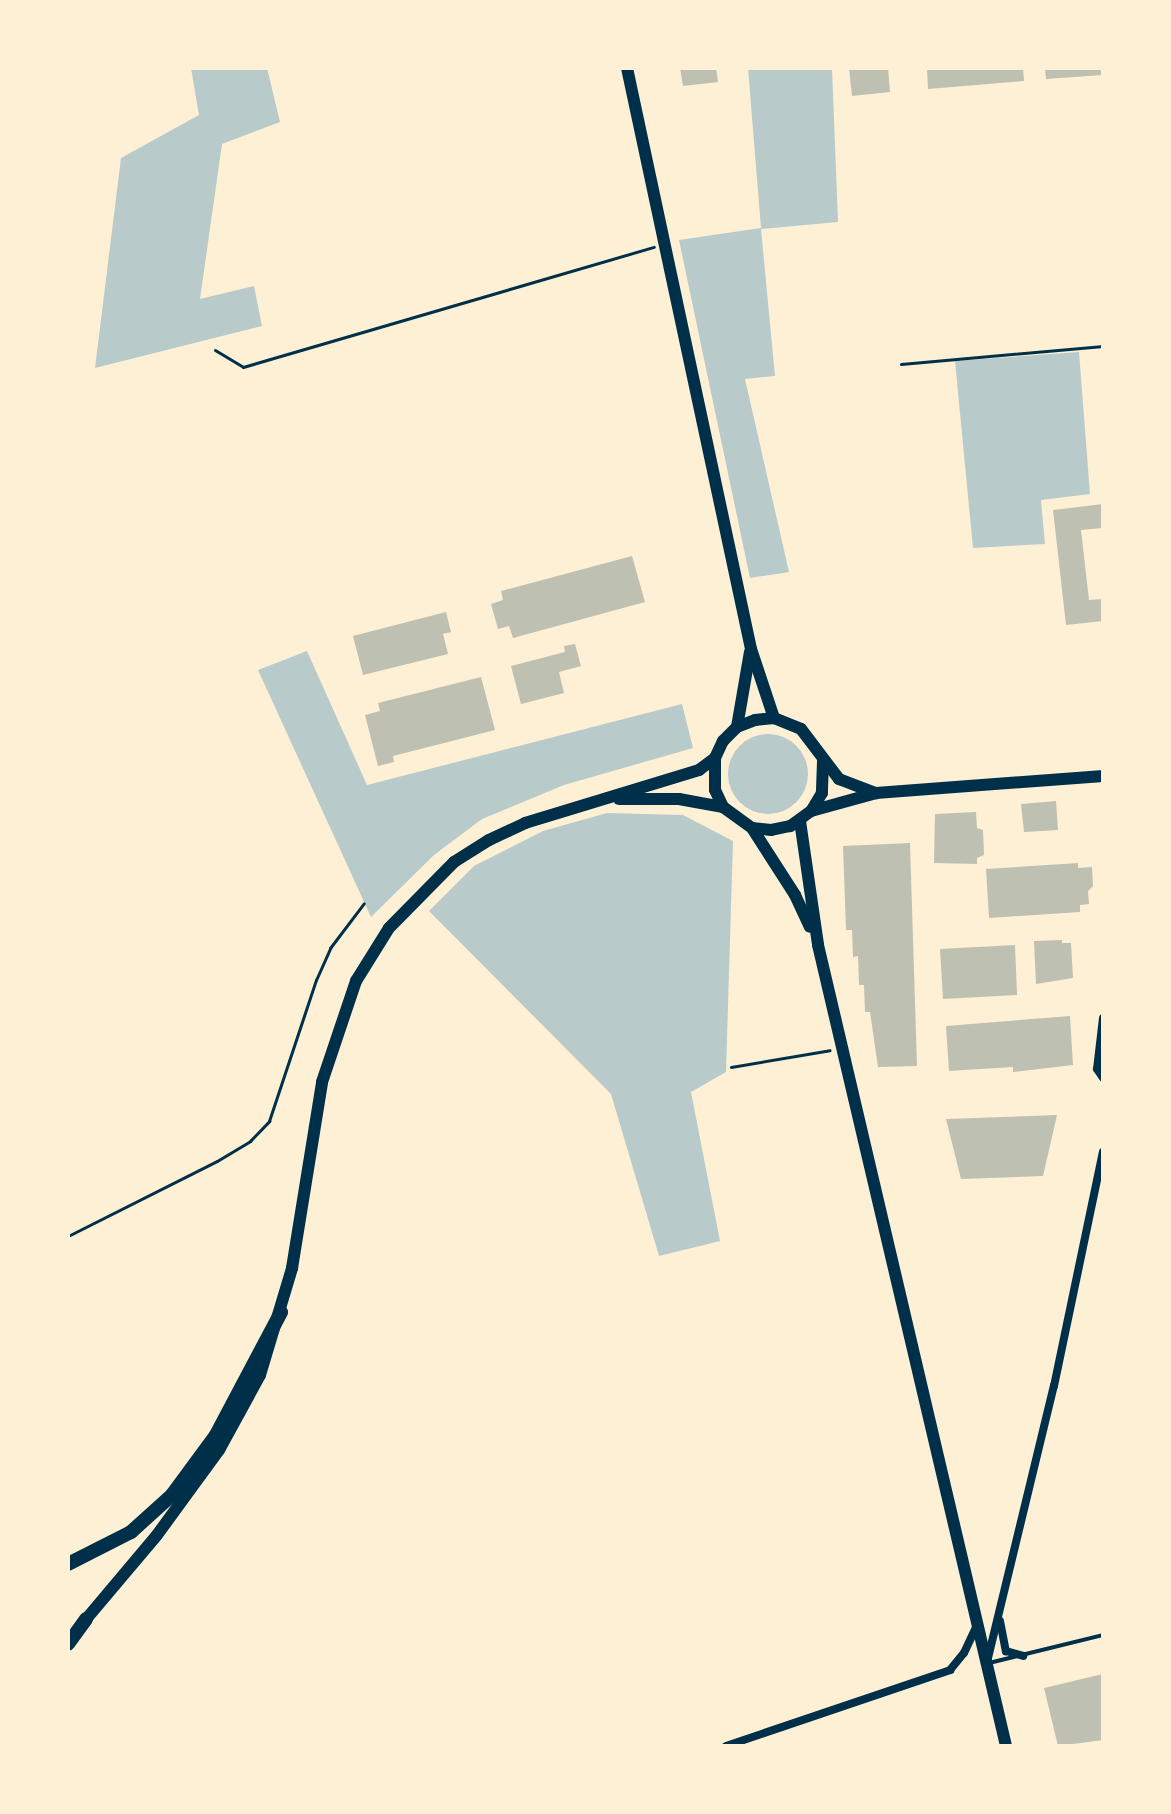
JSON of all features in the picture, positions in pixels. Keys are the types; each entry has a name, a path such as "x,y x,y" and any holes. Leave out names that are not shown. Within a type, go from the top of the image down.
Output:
{"highway":[{"path":"68,1564 131,1532 172,1495 216,1435 281,1312"},
{"path":"68,1642 86,1619"}],"main road":[{"path":"627,68 751,649 774,718"},
{"path":"737,727 751,649"},
{"path":"823,761 822,793 811,811 800,821 771,830 752,828 736,820 723,807 712,776 715,758 723,741 737,727 755,720 774,718 801,729 815,743 823,761 839,779 876,793"},
{"path":"86,1619 157,1535 219,1450 260,1375 281,1312 322,1082 345,1008 372,954 402,910 454,862 525,823 699,770 715,758"},
{"path":"811,811 876,793 1103,776"},
{"path":"603,799 679,799 723,807"},
{"path":"800,821 818,945 1006,1746"},
{"path":"752,828 795,895 818,945"}],"street":[{"path":"1103,1018 1097,1069 1103,1078"},
{"path":"987,1663 1073,1295 1103,1152"},
{"path":"1000,1612 1006,1651 1023,1656"},
{"path":"726,1746 950,1670 964,1653 978,1623"}],"lane":[{"path":"987,1663 1103,1635"}],"path":[{"path":"215,350 243,367 665,244"},
{"path":"901,364 1103,346"},
{"path":"68,1236 217,1161 250,1141 269,1121 289,1067 302,1014 325,959 364,903"},
{"path":"731,1067 842,1048"}],"shaded area":[{"path":"191,68 267,68 280,122 222,144 200,299 254,286 262,326 95,368 121,158 199,115"},
{"path":"748,68 832,68 838,222 761,229 775,376 745,379 789,572 750,578 679,240 761,228"},
{"path":"1079,352 1090,494 1041,500 1045,544 973,548 955,361"},
{"path":"307,651 367,785 682,704 693,748 564,785 482,819 434,855 371,917 258,670"},
{"path":"768,734 783,737 796,746 805,759 808,774 805,789 796,802 783,811 768,814 753,811 740,802 731,789 728,774 731,759 740,746 753,737"},
{"path":"607,813 683,815 733,841 726,1072 691,1092 720,1241 659,1256 611,1094 429,911 474,866 543,831"}],"building":[{"path":"680,68 716,68 718,82 683,86"},
{"path":"849,68 888,68 890,92 852,96"},
{"path":"927,68 1023,68 1024,81 928,89"},
{"path":"1045,68 1103,68 1103,75 1046,79"},
{"path":"1103,504 1103,528 1081,530 1089,600 1103,599 1103,621 1066,625 1053,510"},
{"path":"632,556 645,602 513,638 509,626 498,629 491,604 503,600 501,591"},
{"path":"446,612 451,632 443,634 448,654 363,675 353,636"},
{"path":"575,644 581,666 559,672 564,693 521,704 511,666 565,652 564,646"},
{"path":"481,677 495,730 393,756 394,762 378,766 365,715 380,711 378,703"},
{"path":"1056,801 1058,830 1024,832 1021,804"},
{"path":"976,812 977,828 983,830 984,855 977,858 977,864 934,863 935,814"},
{"path":"910,843 917,1066 878,1067 870,1012 865,1012 864,985 859,985 858,956 853,957 852,930 846,930 843,846"},
{"path":"1078,863 1078,868 1092,867 1093,886 1088,891 1089,904 1080,905 1080,912 989,918 986,869"},
{"path":"1062,940 1062,943 1071,943 1073,978 1036,984 1034,941"},
{"path":"1015,945 1017,995 943,999 940,949"},
{"path":"1070,1016 1073,1065 1013,1072 1013,1067 949,1071 946,1026"},
{"path":"1057,1115 1043,1176 961,1179 946,1119"},
{"path":"1103,1674 1103,1740 1058,1746 1044,1688"}]}
